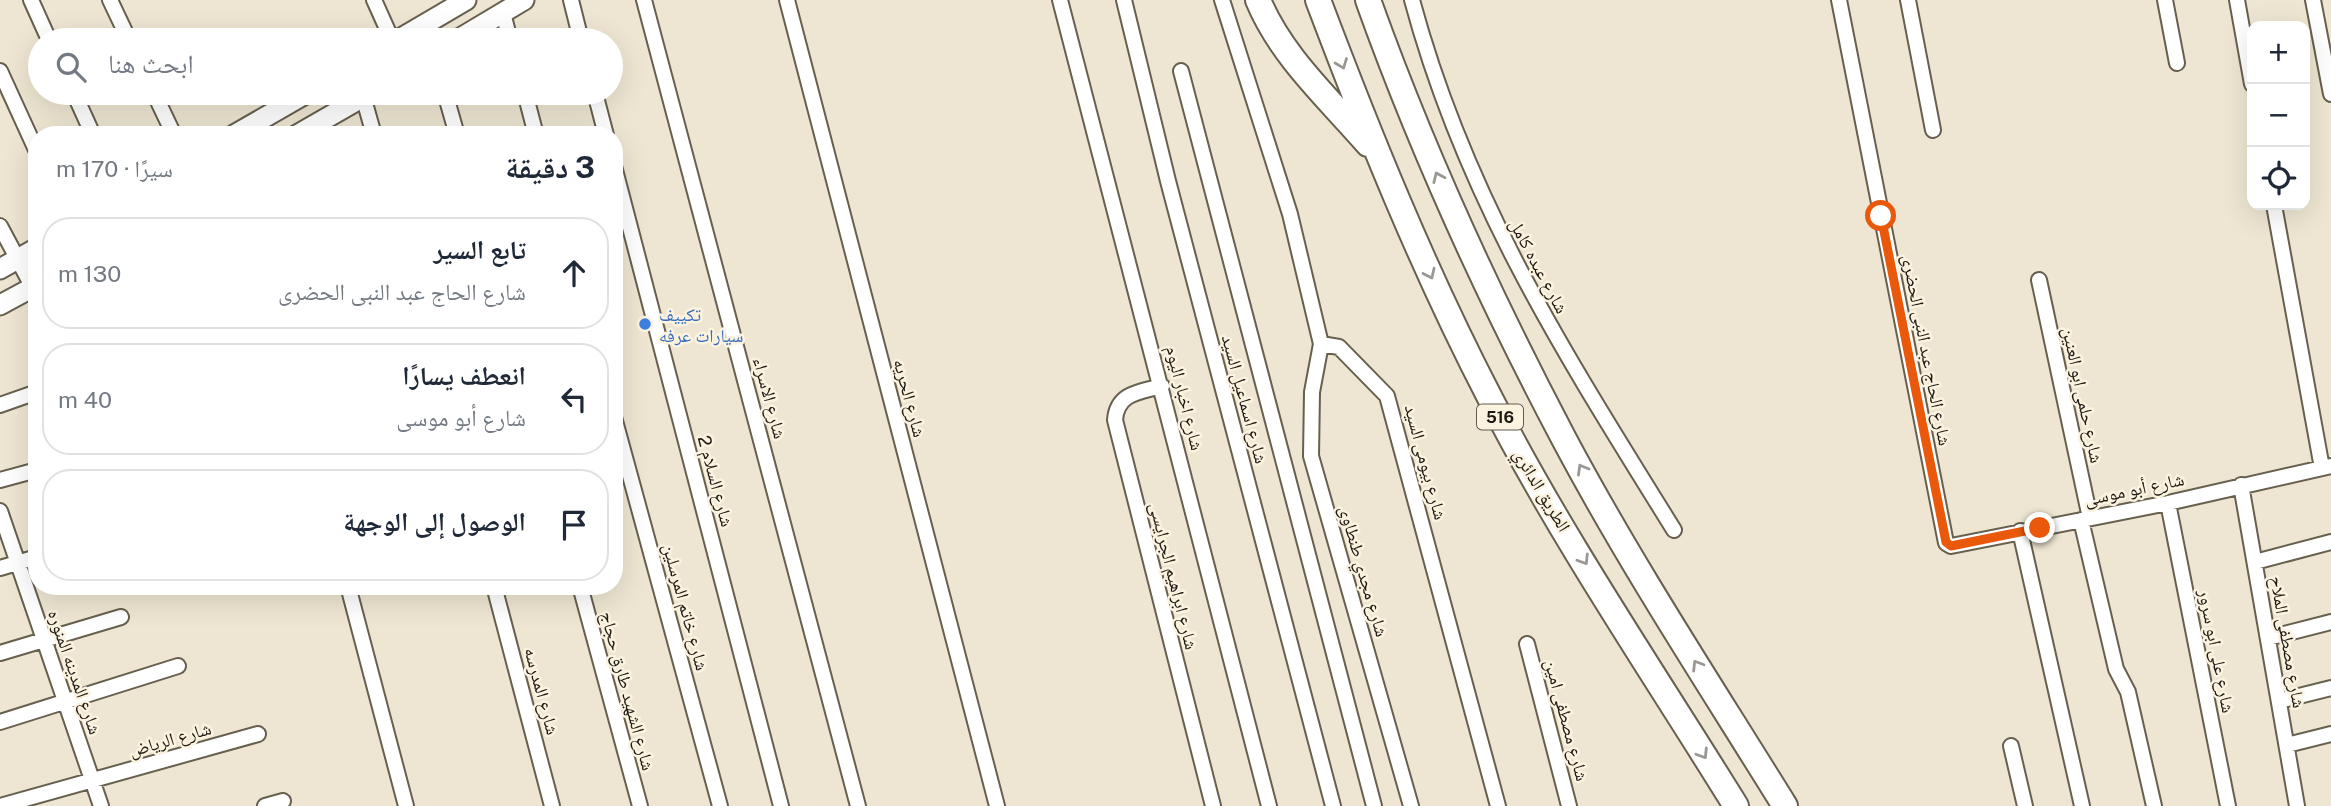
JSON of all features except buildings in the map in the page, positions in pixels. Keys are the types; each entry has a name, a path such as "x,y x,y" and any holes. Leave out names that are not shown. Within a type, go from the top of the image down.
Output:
{"highway":[{"path":"1258,0 1278,37 1302,69 1378,156"},
{"name":"الطريق الدائري","path":"1318,0 1378,156 1459,337 1524,462 1735,806"},
{"name":"516","path":"1368,0 1422,142 1484,281 1565,441 1672,625 1785,806"},
{"path":"1380,0 1380,32"}],"street":[{"path":"31,0 44,28"},
{"path":"110,0 123,28"},
{"path":"374,0 387,28"},
{"path":"477,28 524,0"},
{"path":"571,0 578,28"},
{"name":"شارع الاسراء","path":"644,0 858,806"},
{"name":"شارع الحريه","path":"787,0 997,806"},
{"name":"شارع اخبار اليوم","path":"1060,0 1269,806"},
{"name":"شارع اسماعيل السيد","path":"1124,0 1168,181 1333,806"},
{"path":"1222,0 1290,214 1321,344"},
{"name":"شارع عبده كامل","path":"1412,0 1453,126 1505,245 1568,359 1674,530"},
{"name":"شارع الحاج عبد النبى الحضرى","path":"1839,0 1946,542"},
{"path":"1908,0 1933,130"},
{"path":"2165,0 2177,63"},
{"path":"2237,0 2247,56"},
{"path":"2313,0 2331,94"},
{"path":"416,28 454,3"},
{"path":"503,13 507,28"},
{"path":"0,71 28,132"},
{"name":"شارع اسماعيل السيد","path":"1181,71 1374,806"},
{"path":"79,105 89,126"},
{"path":"160,105 170,126"},
{"path":"250,126 286,105"},
{"path":"313,126 350,105"},
{"path":"369,105 372,126"},
{"path":"448,105 454,126"},
{"path":"528,105 534,126"},
{"path":"598,105 604,126"},
{"name":"شارع السلام 2","path":"623,200 781,806"},
{"path":"2275,210 2327,467"},
{"path":"0,226 28,275"},
{"path":"0,269 28,253"},
{"name":"شارع حلمى ابو العنين","path":"2039,280 2116,670 2128,692 2154,806"},
{"path":"0,304 28,290"},
{"name":"شارع مجدي طنطاوى","path":"1321,344 1312,392 1311,456 1411,806"},
{"name":"شارع بيومى السيد","path":"1321,344 1339,347 1387,396 1498,806"},
{"name":"شارع ابراهيم الجرايسى","path":"1162,386 1123,397 1116,408 1115,420 1213,806"},
{"path":"0,405 28,395"},
{"name":"شارع خاتم المرسلين","path":"623,451 720,806"},
{"name":"شارع أبو موسى","path":"1946,542 1951,546 2168,503 2327,467"},
{"path":"0,480 28,472"},
{"name":"شارع مصطفى الملاح","path":"2241,485 2297,806"},
{"name":"شارع على ابو سرور","path":"2168,503 2228,806"},
{"name":"شارع المدينه المنوره","path":"0,511 28,594"},
{"path":"2020,531 2081,806"},
{"path":"2255,562 2331,542"},
{"path":"0,568 28,560"},
{"name":"شارع المدينه المنوره","path":"28,595 101,806"},
{"path":"350,595 406,806"},
{"name":"شارع المدرسه","path":"496,595 552,806"},
{"name":"شارع الشهيد طارق حجاج","path":"582,595 640,806"},
{"path":"0,653 121,617"},
{"path":"2268,638 2331,622"},
{"name":"شارع مصطفى امين","path":"1527,645 1569,806"},
{"path":"0,722 178,666"},
{"path":"2279,701 2331,688"},
{"name":"شارع الرياض","path":"0,806 258,734"},
{"path":"2287,745 2331,734"},
{"path":"2011,746 2025,806"},
{"path":"265,806 283,801"}],"place":[{"name":"تكييف سيارات عرفه","path":"645,324"}],"route":[{"path":"1881,216 1946,542 1951,546 2040,528"}]}
